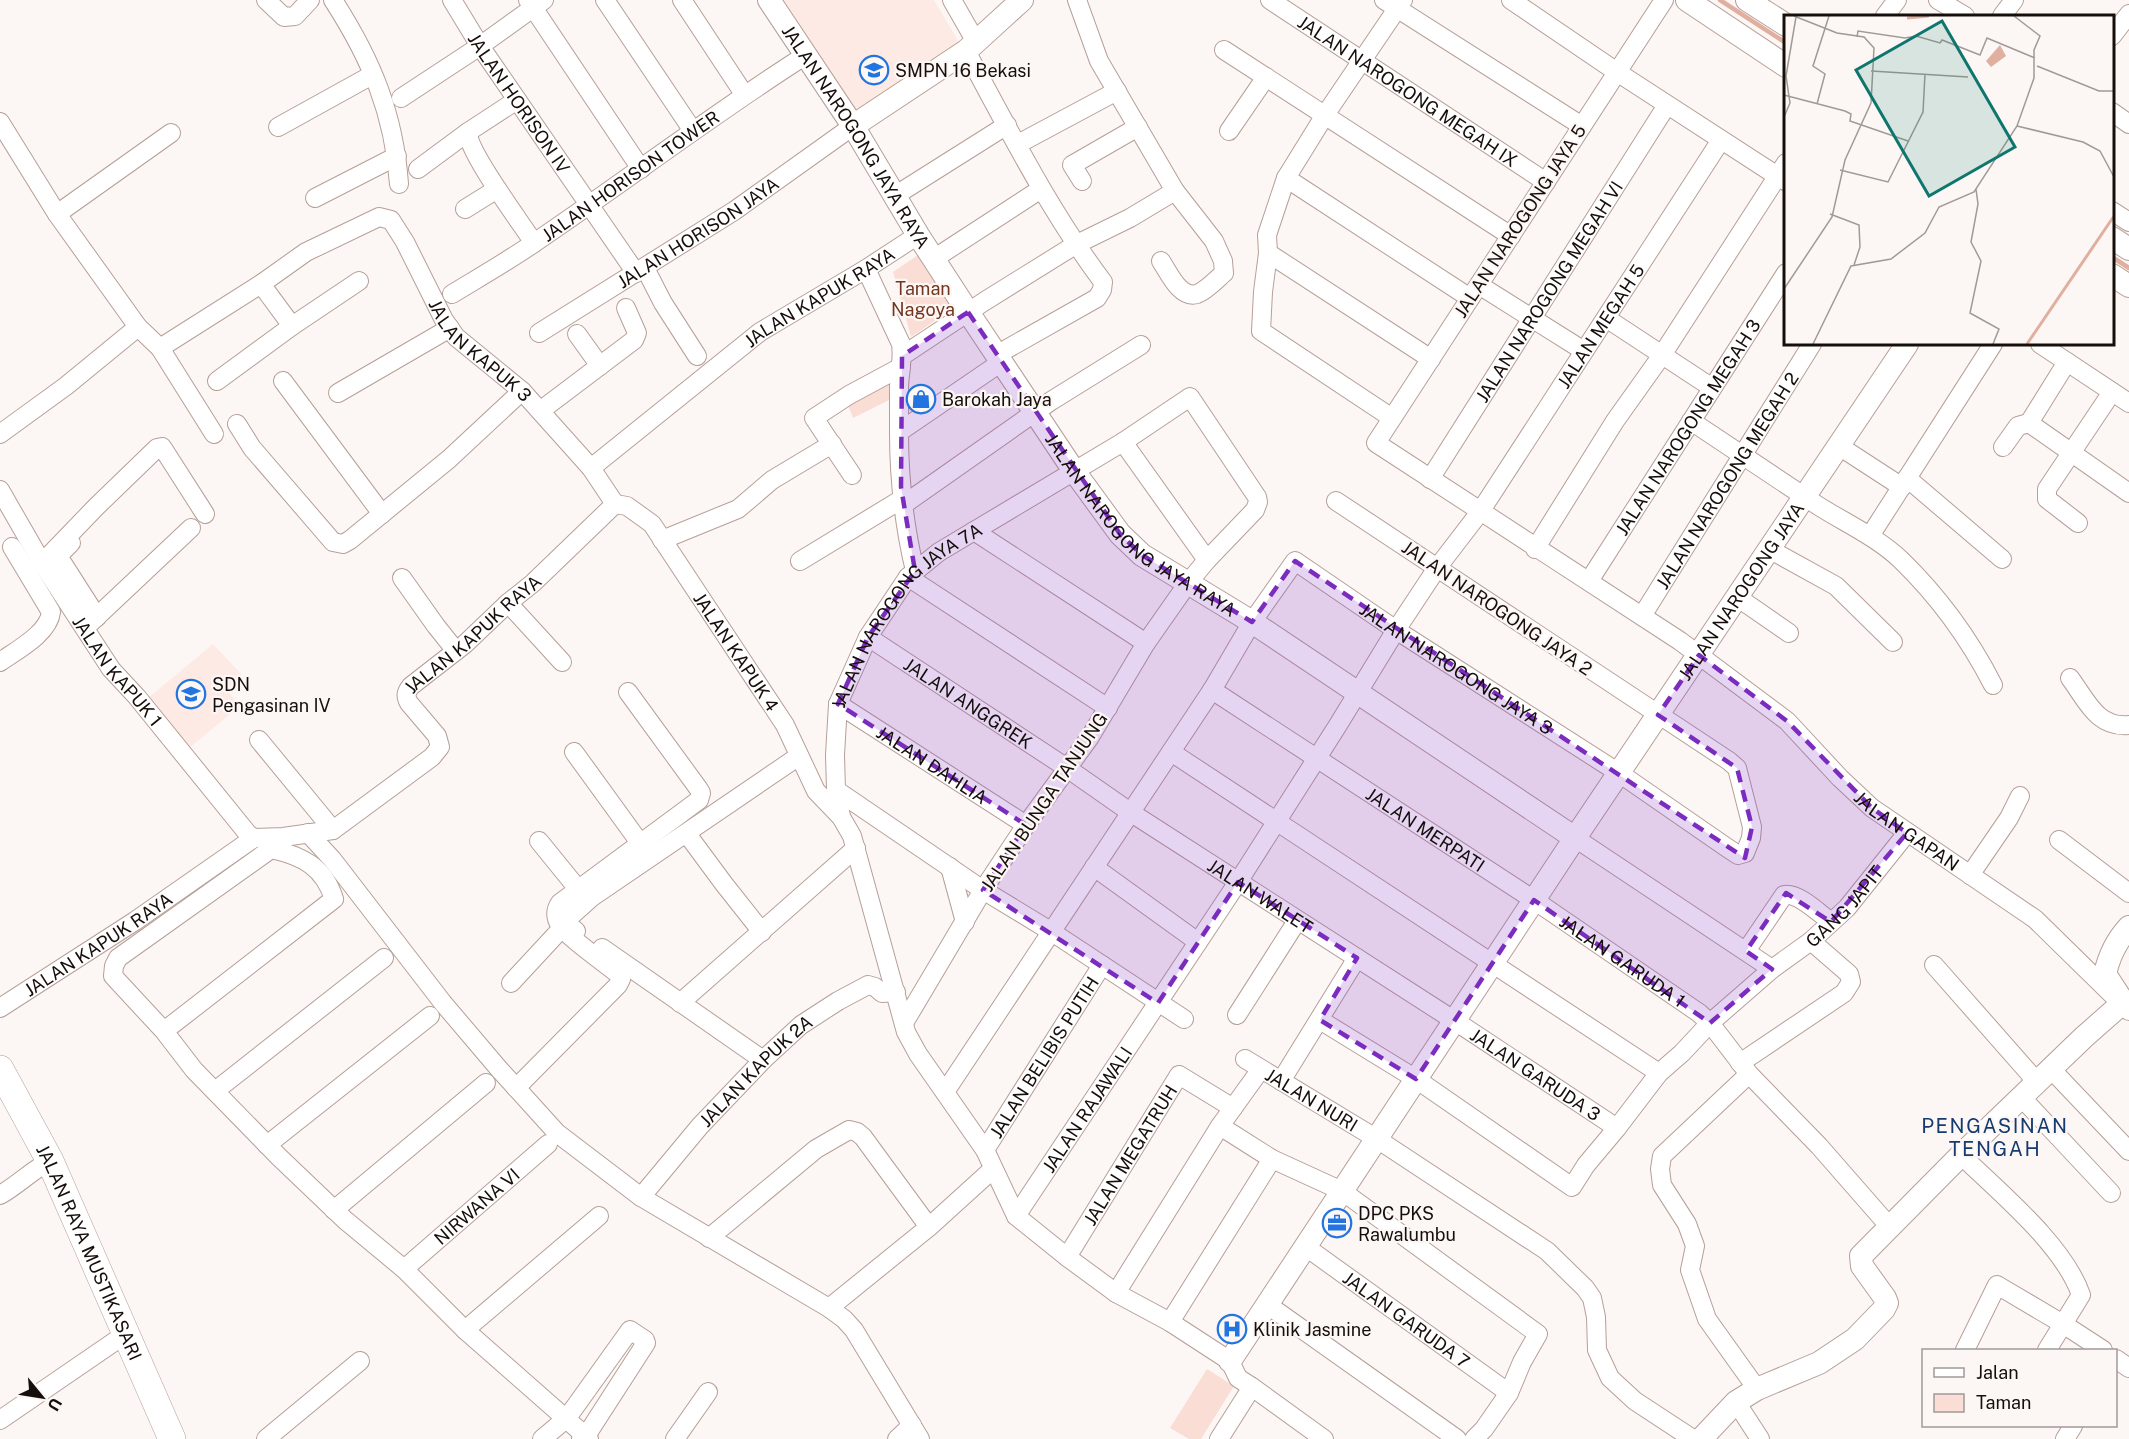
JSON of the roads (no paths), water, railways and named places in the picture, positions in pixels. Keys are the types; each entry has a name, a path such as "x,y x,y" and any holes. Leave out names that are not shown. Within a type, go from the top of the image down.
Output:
{"main road":[{"name":"JALAN RAYA MUSTIKASARI","path":"0,1069 50,1161 127,1333 167,1437"}],"street":[{"path":"266,0 284,17 295,16 309,0"},
{"path":"333,0 364,52 387,107 397,156 399,184"},
{"name":"JALAN HORISON IV","path":"452,0 480,46 587,204 640,271 697,356"},
{"path":"605,0 693,131"},
{"path":"682,0 744,94"},
{"name":"JALAN NAROGONG JAYA RAYA","path":"769,0 853,126 918,235 1074,471 1120,534 1142,555 1252,622 1575,838"},
{"path":"899,432 1000,358 1096,298 1102,290 1103,282 1075,245 1041,189 1007,125 952,0"},
{"path":"853,126 971,47 1022,0"},
{"path":"1077,0 1099,61 1175,191 1214,241 1223,261 1224,273 1198,294 1188,294 1181,291 1161,261"},
{"name":"JALAN NAROGONG MEGAH IX","path":"1270,0 1546,182"},
{"path":"1511,0 1530,8 1617,72 1721,140 1782,173 1662,355 1615,421 1535,549"},
{"name":"JALAN NAROGONG JAYA 5","path":"1376,443 1664,0"},
{"path":"1687,0 1784,65"},
{"path":"1747,0 1784,24"},
{"path":"1886,15 1897,0"},
{"path":"1938,0 1963,15"},
{"path":"2003,15 2014,0"},
{"path":"401,98 480,46 535,3 641,169"},
{"path":"1392,418 1262,331 1263,292 1268,253 1267,235 1286,178 1362,60 1395,3 1582,126"},
{"path":"2114,33 2129,14"},
{"path":"1224,50 1511,236"},
{"name":"JALAN HORISON TOWER","path":"452,294 534,243 744,94 806,55"},
{"path":"278,127 372,75"},
{"path":"1229,132 1266,77"},
{"path":"1018,144 1117,91"},
{"path":"418,169 517,100"},
{"name":"JALAN NAROGONG MEGAH VI","path":"1430,479 1667,105"},
{"path":"2114,113 2129,124"},
{"path":"0,122 57,214 138,327 160,348 214,434"},
{"path":"896,195 1007,125"},
{"name":"JALAN HORISON JAYA","path":"539,333 734,212 853,126"},
{"path":"1082,181 1072,165 1138,127"},
{"path":"468,132 469,142 497,189 534,243"},
{"path":"57,214 171,133"},
{"name":"JALAN MEGAH 5","path":"1316,759 1396,630 1437,568 1480,512 1721,140"},
{"path":"315,198 397,156"},
{"path":"1286,178 1474,292 1532,317 1584,351"},
{"path":"465,209 497,189"},
{"path":"934,258 1041,189"},
{"path":"852,475 813,418 901,362 969,312 1075,245 1130,218 1175,191"},
{"path":"2114,212 2129,222"},
{"name":"JALAN KAPUK 3","path":"261,284 315,247 379,217 391,220 456,337 522,391 591,468"},
{"name":"JALAN KAPUK RAYA","path":"591,468 760,332 918,235"},
{"path":"2114,239 2129,249"},
{"path":"1268,253 1431,359"},
{"path":"866,269 901,344 899,432 903,502 911,574 1108,708"},
{"name":"JALAN NAROGONG MEGAH 3","path":"1589,581 1784,275"},
{"path":"2114,276 2129,286"},
{"path":"217,381 358,281"},
{"path":"160,348 261,284 292,326"},
{"path":"540,411 637,337 626,308"},
{"path":"1606,318 1711,387"},
{"path":"0,434 66,386 138,327"},
{"path":"339,393 450,328"},
{"path":"577,334 600,366"},
{"path":"800,561 903,502 1141,345"},
{"name":"JALAN NAROGONG MEGAH 2","path":"1642,616 1811,345"},
{"name":"JALAN NAROGONG JAYA","path":"1230,1361 1575,838 1906,345"},
{"path":"1870,536 1992,345"},
{"path":"2042,345 2129,403"},
{"path":"2003,447 2018,426 2029,423 2067,362"},
{"path":"283,381 382,514"},
{"path":"237,424 252,448 319,527 333,542 343,544 449,459 522,391"},
{"path":"2078,523 2047,499 2047,489 2112,392"},
{"name":"JALAN NAROGONG JAYA 7A","path":"841,817 836,790 835,755 838,704 868,638 911,574 939,552 1123,442 1190,398 1257,496 1258,502 1255,510"},
{"path":"1691,421 1870,536 1900,559 1961,631 1993,686"},
{"path":"2029,423 2128,492"},
{"path":"1123,442 1207,560"},
{"name":"JALAN GAPAN","path":"1376,443 1699,655 1787,722 1872,808 2035,919 2125,1007"},
{"path":"662,540 738,509 772,480 832,444"},
{"path":"1839,446 1904,483 2002,559"},
{"path":"42,563 157,448 162,447 205,514"},
{"path":"591,468 615,504"},
{"path":"142,480 58,556 91,623 191,528"},
{"name":"JALAN KAPUK 1","path":"0,490 13,546 42,563 91,623 111,669 248,834 254,838"},
{"name":"JALAN NAROGONG JAYA 2","path":"1336,501 1729,761"},
{"name":"JALAN KAPUK RAYA","path":"0,1008 135,921 254,838 333,830 432,757 440,747 437,736 409,703 406,692 465,644 508,603 533,583 615,504"},
{"name":"JALAN KAPUK 4","path":"615,504 627,506 652,524 785,725 816,791 841,817"},
{"name":"JALAN BUNGA TANJUNG","path":"904,1023 983,890 1026,825 1090,737 1146,644 1188,583 1255,510"},
{"path":"974,531 1146,644"},
{"path":"0,662 45,629 51,612 13,546"},
{"path":"1769,549 1836,586 1893,642"},
{"name":"JALAN NAROGONG JAYA 3","path":"1252,622 1295,561 1396,630 1619,772 1738,855 1744,853 1749,845 1752,827 1737,768 1729,761"},
{"path":"402,578 456,651"},
{"path":"1737,597 1789,633"},
{"path":"508,603 562,662"},
{"path":"945,1092 1212,690 1252,622"},
{"name":"JALAN ANGGREK","path":"868,638 1067,768"},
{"path":"2070,678 2098,717 2118,726 2129,725"},
{"name":"JALAN MERPATI","path":"1212,690 1534,900"},
{"path":"516,1088 618,985 621,979 618,974 562,928 556,916 560,903 697,804 701,793 628,692"},
{"name":"JALAN DAHLIA","path":"838,704 1026,825"},
{"path":"259,740 333,830"},
{"path":"574,752 640,843"},
{"path":"1171,752 1494,962 1659,1073"},
{"path":"763,1060 564,922 592,897 799,756"},
{"name":"JALAN RAJAWALI","path":"1016,1216 1238,882 1316,759"},
{"name":"JALAN WALET","path":"1067,768 1297,921 1455,1021"},
{"path":"836,790 983,890 1052,932 1184,1019"},
{"path":"1970,875 2009,818 2020,796"},
{"path":"841,817 852,836 911,1042 985,1150 1016,1216 1066,1257 1116,1293 1170,1322 1230,1361 1238,1378 1313,1436"},
{"path":"308,833 353,885 396,945 443,1003 516,1088 570,1144 641,1197 844,1319 854,1330 916,1432 897,1439"},
{"name":"GANG JAPIT","path":"1416,1079 1572,1187 1586,1165 1659,1073 1682,1053 1710,1023 1772,969 1811,941 1846,908 1907,833"},
{"path":"687,834 762,932"},
{"path":"1575,838 1772,969"},
{"path":"2059,840 2129,893"},
{"path":"539,841 578,889"},
{"path":"680,1003 855,848"},
{"path":"164,1031 334,899 330,886 313,865 288,853 271,849 118,958 113,976 164,1031 194,1070 267,1145 334,1210 404,1269 465,1330 567,1418 585,1438 646,1344 645,1340 628,1331 567,1418 542,1439"},
{"path":"950,867 965,922"},
{"path":"1094,867 1198,942"},
{"path":"1746,951 1784,895 1789,894 1798,898 1831,922"},
{"name":"JALAN GARUDA 1","path":"1534,900 1699,1013 1710,1023 1745,1068 1819,1146 1889,1226"},
{"path":"1237,1015 1297,921"},
{"path":"1701,1439 1736,1402 1757,1389 1819,1363 1855,1339 1884,1309 1887,1303 1885,1298 1862,1266 1861,1256 1961,1155 2051,1069 2118,1007 2125,1007 2105,974 2116,943 2129,927"},
{"path":"511,983 562,928"},
{"path":"1757,1389 1707,1319 1690,1270 1695,1246 1688,1224 1662,1185 1660,1169 1662,1156 1745,1068 1844,993 1851,982 1849,974 1811,941"},
{"path":"215,1091 384,958"},
{"path":"1281,1081 1357,958"},
{"name":"JALAN BELIBIS PUTIH","path":"985,1150 1102,965"},
{"path":"1934,965 2030,1074 2028,1091 2111,1193"},
{"name":"JALAN KAPUK 2A","path":"641,1197 700,1126 763,1060 801,1025 868,985 882,993 896,992"},
{"path":"267,1145 430,1016"},
{"path":"1320,1020 1416,1079"},
{"name":"JALAN GARUDA 3","path":"1455,1021 1617,1128"},
{"name":"JALAN NURI","path":"1233,1108 1253,1064 1377,1139 1547,1251 1585,1288 1592,1298 1596,1317 1597,1350 1610,1378 1635,1401 1693,1439"},
{"path":"2051,1069 2129,1151"},
{"name":"JALAN MEGATRUH","path":"1066,1257 1179,1075 1233,1108"},
{"path":"334,1210 486,1083"},
{"path":"1116,1293 1233,1108"},
{"path":"1220,1126 1272,1159 1342,1191 1538,1334 1522,1362 1509,1393 1483,1436"},
{"path":"709,1238 816,1149 849,1130 863,1137 929,1227"},
{"name":"NIRWANA VI","path":"404,1269 548,1144"},
{"path":"1961,1155 2031,1224 2076,1279 2081,1295 2048,1349"},
{"path":"1170,1322 1272,1159"},
{"path":"0,1196 50,1161"},
{"path":"829,1308 929,1227 993,1169"},
{"path":"465,1330 599,1216"},
{"name":"JALAN GARUDA 7","path":"1306,1247 1509,1393"},
{"path":"1966,1349 1997,1286 2101,1349"},
{"path":"1268,1305 1457,1439"},
{"path":"0,1420 127,1333"},
{"path":"266,1439 360,1361"},
{"path":"1219,1439 1252,1387"},
{"path":"675,1439 708,1392"},
{"path":"1736,1402 1760,1439"}],"waterway":[{"path":"1720,0 1784,42"},
{"path":"2114,258 2129,268"}],"place":[{"name":"SMPN 16 Bekasi","path":"874,70"},
{"name":"Barokah Jaya","path":"921,399"},
{"name":"SDN Pengasinan IV","path":"191,694"},
{"name":"DPC PKS Rawalumbu","path":"1337,1223"},
{"name":"Klinik Jasmine","path":"1232,1329"}],"district":[{"name":"PENGASINAN TENGAH","path":"1995,1138"}],"park label":[{"name":"Taman Nagoya","path":"923,298"}]}
